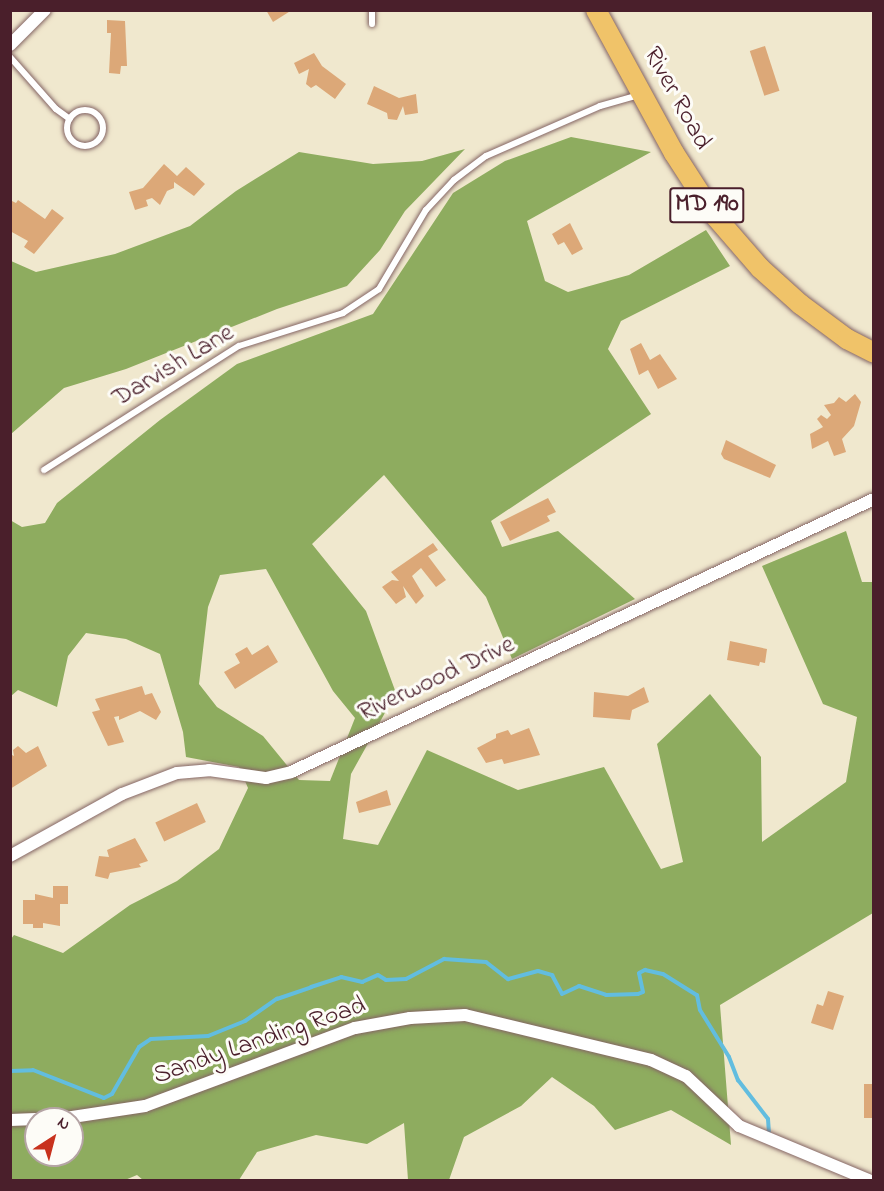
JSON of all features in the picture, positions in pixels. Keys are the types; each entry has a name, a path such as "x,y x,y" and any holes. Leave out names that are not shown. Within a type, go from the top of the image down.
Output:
{"main road":[{"name":"River Road","path":"596,10 674,153 714,215 760,268 800,304 847,339 873,353"}],"street":[{"path":"10,45 45,10"},
{"name":"Riverwood Drive","path":"10,856 122,794 177,773 209,770 266,778 291,772 873,499"},
{"name":"Sandy Landing Road","path":"84,1115 145,1106 355,1028 410,1018 465,1016 651,1060 686,1076 739,1125 869,1180"}],"lane":[{"path":"372,10 372,24"},
{"path":"10,57 56,109 70,119"},
{"name":"Darvish Lane","path":"44,470 240,346 343,313 379,289 426,210 454,180 486,156 600,106 642,94"},
{"path":"78,111 95,113 104,127 101,138 93,145 76,144 67,130 70,119 78,111"}],"green space":[{"path":"571,137 651,152 527,221 545,281 568,292 629,275 706,230 730,266 621,321 608,349 651,414 491,521 502,547 558,531 635,599 512,659 486,597 384,475 312,544 366,611 396,693 351,774 343,839 378,845 427,750 518,790 604,767 661,869 683,862 657,744 710,694 761,757 762,842 846,782 857,717 823,704 762,566 846,531 862,582 873,582 873,913 720,1005 731,1145 671,1110 615,1130 594,1106 552,1077 521,1106 464,1137 449,1180 408,1180 404,1123 367,1144 316,1135 257,1152 239,1180 143,1180 137,1175 125,1180 11,1180 11,939 14,935 63,953 130,905 177,881 219,849 248,788 239,767 186,757 183,732 160,654 126,639 86,633 68,656 57,707 18,690 11,696 10,520 22,527 45,523 57,503 160,420 237,364 373,314 453,193 505,161","holes":["266,569 333,691 355,718 330,781 299,780 263,736 217,707 199,684 208,607 220,575"]},
{"path":"465,149 405,211 380,250 347,286 277,309 126,369 64,388 11,434 11,261 36,272 115,254 190,226 236,191 299,152 373,164 422,161"}],"building":[{"path":"266,10 292,10 273,22"},
{"path":"107,20 125,21 127,66 121,66 120,74 109,73 111,33 107,33"},
{"path":"765,46 780,91 764,96 750,51"},
{"path":"314,53 322,66 346,84 335,99 316,85 311,88 306,84 309,69 299,74 294,63"},
{"path":"374,86 399,98 416,94 418,113 405,115 403,106 397,120 388,119 387,113 367,104"},
{"path":"164,164 177,176 186,167 205,184 194,196 174,182 174,188 167,191 160,205 152,198 146,200 148,206 135,210 129,192 143,188"},
{"path":"10,200 16,203 18,200 45,219 52,209 64,218 34,254 24,247 28,241 10,231"},
{"path":"570,223 583,249 572,255 564,242 558,245 552,234"},
{"path":"641,343 650,360 660,354 677,379 658,389 648,370 639,375 630,349"},
{"path":"855,394 861,402 854,426 842,439 846,452 834,456 828,441 812,449 810,434 823,427 817,419 821,415 827,419 831,415 824,405 834,403 839,397 846,402"},
{"path":"726,440 776,465 770,478 724,459 721,454"},
{"path":"548,498 556,512 547,516 550,521 510,541 500,522"},
{"path":"433,543 438,550 428,556 446,580 436,587 421,568 412,576 424,596 416,604 403,586 406,597 396,604 382,587 392,580 399,581 391,572"},
{"path":"730,641 767,649 765,663 760,662 759,666 727,660"},
{"path":"268,645 278,662 235,689 224,672 240,663 235,654 247,647 252,655"},
{"path":"142,686 145,695 152,693 161,712 156,720 140,711 119,720 119,716 114,717 124,742 108,746 92,712 100,710 95,699"},
{"path":"644,687 649,702 632,710 630,720 593,717 594,692 628,696"},
{"path":"529,728 540,755 504,764 502,759 486,763 477,748 496,738 496,734 508,730 511,735"},
{"path":"18,746 26,753 38,746 47,766 10,789 10,754 14,756 13,750"},
{"path":"387,790 391,805 359,813 356,802"},
{"path":"197,803 206,822 164,841 155,822"},
{"path":"135,838 148,861 139,864 141,867 110,873 108,879 95,876 99,856 109,857 107,850"},
{"path":"53,886 68,886 68,904 60,904 60,926 43,923 43,928 33,928 33,924 23,924 23,900 35,900 35,894 53,898"},
{"path":"828,991 844,996 833,1030 811,1023 817,1004 823,1006"},
{"path":"864,1084 874,1084 874,1118 864,1118"}],"waterway":[{"path":"10,1071 33,1070 104,1098 112,1094 139,1047 151,1039 208,1036 245,1021 277,999 341,977 362,982 378,975 386,980 406,979 444,959 486,962 508,979 538,971 552,975 562,994 579,986 606,995 638,994 643,992 639,973 645,970 663,974 697,995 700,1010 729,1057 738,1080 768,1119 769,1134"}]}
